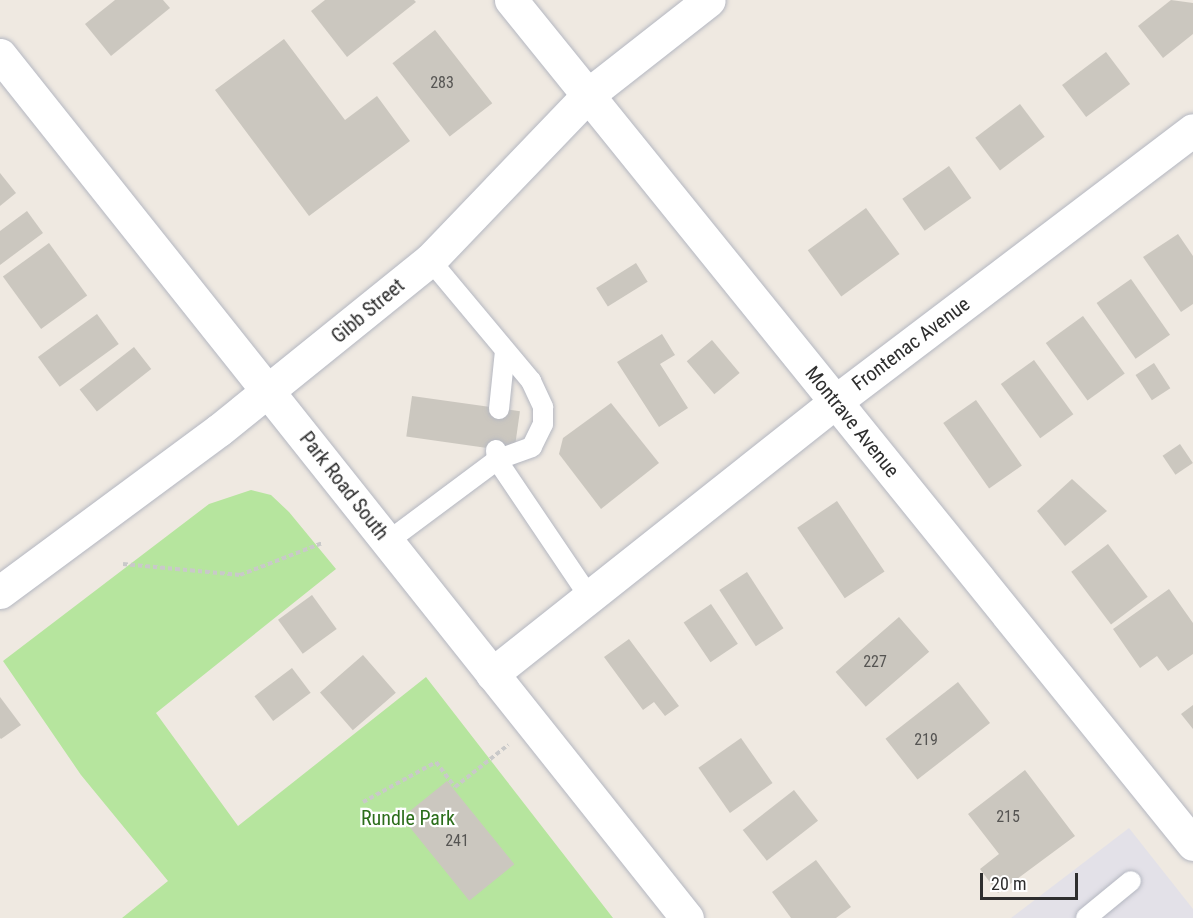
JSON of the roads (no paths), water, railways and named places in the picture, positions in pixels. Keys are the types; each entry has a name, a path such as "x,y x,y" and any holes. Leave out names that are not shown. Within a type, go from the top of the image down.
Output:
{"main road":[{"name":"Montrave Avenue","path":"511,0 1193,844"},
{"name":"Gibb Street","path":"0,592 270,391 430,260 589,94 709,0"},
{"name":"Park Road South","path":"0,55 270,391 387,542 687,918"},
{"name":"Frontenac Avenue","path":"492,674 836,401 1191,135"}],"lane":[{"path":"387,542 496,455 532,447 543,424 543,407 531,381 430,260"},
{"path":"499,409 505,351"},
{"path":"496,455 590,598"},
{"path":"1086,918 1131,881"}],"park label":[{"name":"Rundle Park","path":"408,818"}]}
